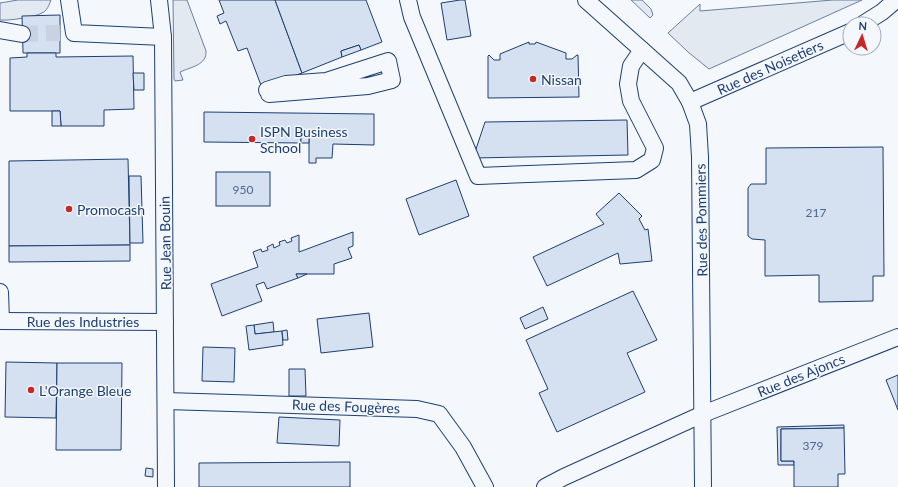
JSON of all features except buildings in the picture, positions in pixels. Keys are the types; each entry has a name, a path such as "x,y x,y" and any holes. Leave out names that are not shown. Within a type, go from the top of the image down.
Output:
{"street":[{"path":"69,0 67,33 163,37"},
{"name":"Rue Jean Bouin","path":"159,0 163,37 166,487"},
{"path":"408,0 412,17 478,176 636,170 652,160 655,148 631,101 628,84 631,66 642,50"},
{"name":"Rue des Pommiers","path":"586,0 679,83 690,102 698,124 700,157 703,487"},
{"path":"876,16 896,0"},
{"path":"0,30 22,34"},
{"name":"Rue des Noisetiers","path":"690,102 842,36"},
{"path":"388,61 392,80 368,86 268,92 286,84 326,81 388,61"},
{"path":"0,292 0,321"},
{"name":"Rue des Industries","path":"0,321 165,322"},
{"name":"Rue des Ajoncs","path":"703,414 898,337"},
{"name":"Rue des Fougères","path":"166,400 417,409 439,414 463,447 485,487"},
{"path":"545,487 703,414"}],"shaded area":[{"path":"18,0 51,0 48,8 44,12 34,16 0,20 0,3"},
{"path":"173,0 187,0 206,51 206,56 198,65 180,72 183,80 175,81 174,79"},
{"path":"631,0 642,0 651,9 653,15 650,18"},
{"path":"833,0 862,0 709,69 668,33 700,4 700,11"}],"tunnel":[{"path":"22,34 60,33"}],"place":[{"name":"Nissan","path":"533,79"},
{"name":"ISPN Business School","path":"252,139"},
{"name":"Promocash","path":"69,209"},
{"name":"L'Orange Bleue","path":"31,390"}]}
